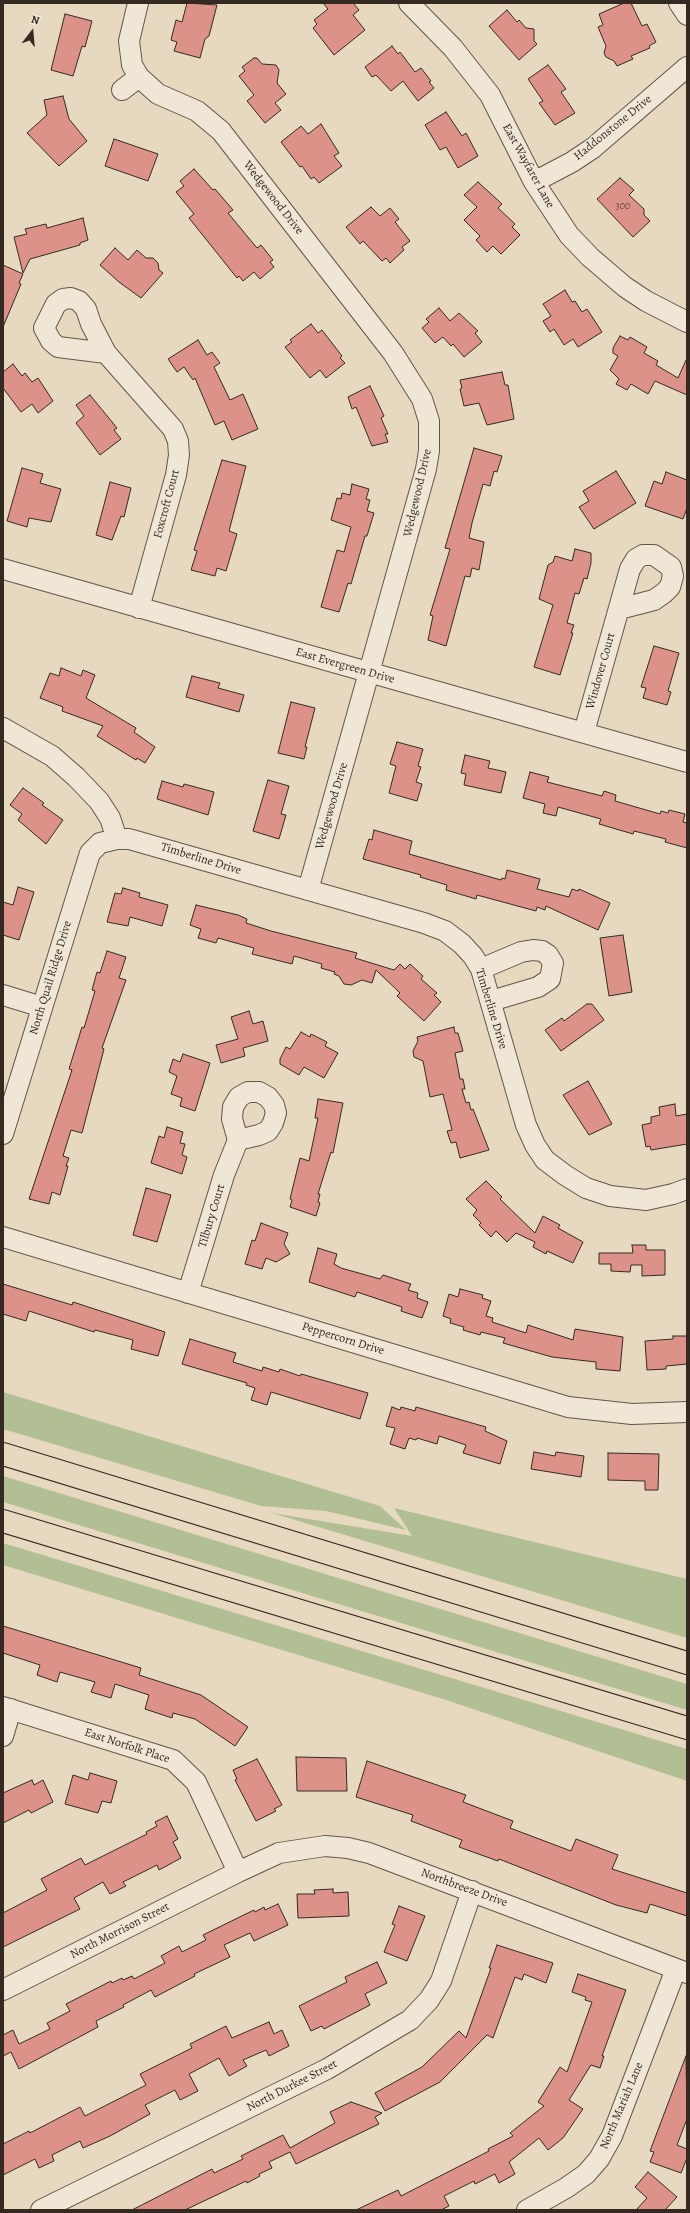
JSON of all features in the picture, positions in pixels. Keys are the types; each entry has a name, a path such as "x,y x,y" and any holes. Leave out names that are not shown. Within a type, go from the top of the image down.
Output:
{"highway":[{"path":"3,1454 687,1663"},
{"path":"3,1521 687,1728"}],"street":[{"name":"Wedgewood Drive","path":"138,3 129,41 132,66 139,78 158,94 197,111 221,130 393,353 422,399 430,420 429,451 426,469 308,890"},
{"name":"East Wayfarer Lane","path":"410,3 453,48 490,95 534,182 569,235 590,257 625,287 646,301 687,322"},
{"path":"679,3 687,15"},
{"name":"Haddonstone Drive","path":"534,182 572,162 593,148 687,67"},
{"path":"122,90 139,78"},
{"name":"Foxcroft Court","path":"106,353 173,429 178,441 179,455 176,474 139,608"},
{"name":"East Evergreen Drive","path":"3,569 687,762"},
{"name":"Windover Court","path":"584,732 619,609"},
{"path":"3,728 52,756 76,777 99,801 110,818 117,839"},
{"name":"Timberline Drive","path":"117,839 146,843 424,923 445,931 462,944 473,956 480,969 491,1001 526,1125 535,1145 546,1160 565,1175 586,1188 610,1196 646,1200 673,1194 687,1188"},
{"name":"North Quail Ridge Drive","path":"3,1134 90,853 100,843 117,839"},
{"path":"480,969 521,952 533,950 542,951 548,955 553,963 550,979 538,987 491,1001"},
{"path":"3,995 42,1007"},
{"name":"Tilbury Court","path":"188,1293 224,1175 238,1140"},
{"name":"Peppercorn Drive","path":"3,1237 568,1407 632,1414 687,1412"},
{"path":"3,1736 7,1708"},
{"name":"East Norfolk Place","path":"7,1708 172,1760 196,1782 238,1872"},
{"name":"Northbreeze Drive","path":"238,1872 280,1853 325,1846 348,1848 369,1853 682,1971"},
{"name":"North Morrison Street","path":"3,1990 238,1872"},
{"name":"North Durkee Street","path":"41,2210 327,2069 410,2020 429,2000 441,1981 472,1891"},
{"name":"North Mariah Lane","path":"527,2210 566,2188 586,2174 599,2159 612,2136 682,1971"}],"green space":[{"path":"3,1392 380,1506 406,1530 326,1511 261,1506 3,1429"},
{"path":"3,1476 687,1684 687,1710 3,1502"},
{"path":"394,1508 687,1579 687,1638 272,1513 412,1536"},
{"path":"3,1543 687,1749 687,1781 446,1700 3,1565"}],"building":[{"path":"187,3 217,5 209,36 205,39 200,58 174,51 177,42 171,40 176,20 182,22"},
{"path":"323,3 353,3 359,10 353,15 365,30 334,55 313,28 317,24 314,20 328,9"},
{"path":"624,3 631,3 642,26 647,24 656,42 649,46 650,48 631,56 633,59 617,66 614,61 606,57 604,53 606,46 598,27 603,25 599,14"},
{"path":"507,10 517,22 519,20 526,28 534,29 534,41 537,44 519,60 489,26"},
{"path":"65,14 92,21 85,47 82,46 73,76 51,70"},
{"path":"392,46 398,54 400,52 415,72 421,68 431,81 429,82 434,88 418,101 403,81 391,91 376,75 372,77 365,67"},
{"path":"254,58 257,58 262,64 276,65 279,70 277,83 286,94 275,103 281,110 265,123 247,101 254,95 239,76 245,71 242,67"},
{"path":"548,65 566,89 561,92 575,113 555,125 539,103 543,101 528,79"},
{"path":"63,96 69,119 87,141 59,166 27,133 47,115 44,100"},
{"path":"446,112 462,136 466,133 478,156 458,168 446,147 440,150 425,125"},
{"path":"321,124 339,153 334,156 342,166 319,183 314,177 311,179 281,142 301,126 308,134"},
{"path":"114,139 158,154 148,181 105,166"},
{"path":"194,169 213,190 215,189 233,210 228,213 257,248 261,245 273,260 270,262 274,267 260,279 254,272 243,281 239,276 237,278 189,218 194,214 176,192 184,186 180,181"},
{"path":"620,178 634,190 629,195 644,209 644,215 650,221 633,237 597,199"},
{"path":"478,182 502,204 498,208 515,224 512,227 520,235 501,254 493,246 487,252 476,240 480,236 464,220 477,207 464,195"},
{"path":"371,207 380,216 390,208 399,219 395,222 410,241 402,247 404,250 390,263 386,258 382,261 363,241 360,244 346,227"},
{"path":"83,218 88,240 80,243 80,245 30,259 23,273 14,237 27,234 25,229 46,224 47,228"},
{"path":"115,248 128,260 137,250 146,258 153,258 158,263 159,270 163,273 141,298 119,282 100,265"},
{"path":"3,265 23,274 19,283 21,284 3,327"},
{"path":"565,290 572,302 575,301 582,312 587,309 602,332 578,347 573,339 564,345 554,329 550,332 543,321 551,316 543,304"},
{"path":"439,308 450,321 459,313 478,331 475,333 482,342 464,357 453,344 451,346 443,337 435,343 422,328 429,322 426,319"},
{"path":"311,324 318,333 322,330 342,356 340,358 345,363 326,378 320,370 310,378 285,347 292,342 290,340"},
{"path":"620,336 628,340 630,337 647,347 644,353 658,361 656,365 678,378 687,358 687,395 655,381 648,394 631,384 627,390 616,384 619,379 610,370 618,356 613,353 613,348"},
{"path":"198,340 207,355 212,352 220,363 214,367 230,400 243,394 258,429 232,440 224,421 215,425 195,378 193,380 184,367 177,372 168,359"},
{"path":"13,364 22,376 25,373 32,382 38,378 53,401 38,413 32,404 21,412 3,388 3,372"},
{"path":"502,372 505,385 508,385 514,419 487,425 479,403 464,406 460,389 462,388 460,380"},
{"path":"370,386 384,416 381,418 388,434 385,434 388,442 372,446 356,407 352,409 348,397"},
{"path":"90,395 117,428 114,430 121,439 100,455 76,423 84,416 76,405"},
{"path":"474,448 502,456 497,472 494,471 490,486 483,484 469,538 484,542 479,570 472,568 470,577 465,576 446,646 428,640 433,616 430,615 450,549 445,548"},
{"path":"222,460 246,466 229,531 237,534 226,571 217,568 215,576 191,570 197,551 194,550"},
{"path":"22,468 43,474 40,483 61,489 51,522 29,518 27,527 7,521"},
{"path":"616,471 636,503 594,529 579,507 589,501 583,491"},
{"path":"666,472 687,480 687,508 683,519 645,506 654,481 662,484"},
{"path":"110,482 131,488 124,517 121,516 112,540 96,535"},
{"path":"352,484 369,489 366,499 370,500 367,511 374,513 367,536 365,536 351,584 348,583 339,612 321,607 337,550 344,552 351,527 331,520 337,498 341,499 342,493 350,495"},
{"path":"575,549 591,553 591,563 587,579 584,578 579,594 575,593 567,623 574,625 571,633 573,633 560,675 534,667 553,605 539,599 548,565 553,562 555,556 572,561"},
{"path":"654,646 679,653 668,691 671,692 667,705 643,698 646,688 641,687"},
{"path":"61,668 81,676 83,670 95,675 86,698 136,728 134,732 155,747 145,763 137,758 136,760 97,736 103,726 62,711 63,707 40,698 50,673 59,676"},
{"path":"192,676 220,683 218,688 244,695 239,712 186,697"},
{"path":"291,702 315,708 305,747 307,747 304,759 278,753"},
{"path":"397,742 423,749 418,766 421,767 416,782 422,784 417,801 389,793 396,766 390,764"},
{"path":"465,755 490,761 488,768 506,772 501,793 464,785 466,774 461,773"},
{"path":"530,772 549,777 547,782 602,796 604,791 616,795 615,801 660,814 661,811 668,813 669,810 685,814 683,822 687,823 687,848 665,842 666,839 634,831 633,834 599,824 601,819 558,807 556,816 543,813 545,804 523,798"},
{"path":"268,780 289,786 281,814 286,815 279,839 253,831"},
{"path":"162,781 183,787 184,784 214,792 208,815 157,799"},
{"path":"23,788 44,803 42,805 63,820 46,844 18,820 22,814 10,805"},
{"path":"374,830 412,841 409,854 501,880 502,878 505,879 507,870 540,879 537,889 569,897 572,889 578,891 579,889 610,903 598,930 546,906 545,910 537,907 536,911 477,895 476,899 446,890 447,885 420,877 421,875 363,859 369,839 372,840"},
{"path":"18,887 34,892 19,940 3,935 3,902 13,905"},
{"path":"123,888 140,893 139,897 168,905 162,926 130,917 128,926 107,922 115,893 121,894"},
{"path":"196,905 238,915 247,919 246,923 271,931 357,953 355,958 394,970 400,964 405,969 410,964 423,976 421,979 437,993 434,995 441,1002 424,1021 397,996 400,993 376,970 372,983 362,980 351,985 344,984 339,976 334,974 335,972 321,968 322,964 294,956 292,964 252,954 254,948 218,938 216,943 198,938 201,929 190,925"},
{"path":"623,935 632,992 609,996 600,938"},
{"path":"107,951 126,957 119,978 126,980 102,1048 104,1049 82,1133 71,1130 63,1156 69,1158 60,1195 52,1192 49,1204 29,1199 72,1070 69,1069 82,1027 84,1028 95,991 92,990 97,972 100,973"},
{"path":"587,1004 592,1004 604,1020 561,1051 545,1030 562,1018 564,1021"},
{"path":"249,1011 253,1024 263,1021 268,1041 243,1048 245,1056 221,1063 216,1045 238,1039 231,1017"},
{"path":"454,1027 455,1033 458,1033 463,1051 455,1053 460,1079 463,1079 465,1089 462,1089 466,1103 469,1102 471,1110 473,1109 489,1150 460,1158 456,1142 451,1143 447,1131 452,1130 443,1094 430,1097 423,1061 414,1057 413,1051 418,1041 417,1037"},
{"path":"301,1032 310,1037 311,1034 327,1042 325,1046 338,1053 324,1078 304,1067 299,1075 280,1064 280,1059 286,1047 290,1049"},
{"path":"183,1054 210,1063 195,1111 180,1106 182,1098 171,1094 177,1076 169,1072 173,1059 180,1062"},
{"path":"588,1081 612,1124 589,1135 563,1095"},
{"path":"318,1099 343,1103 333,1153 331,1152 318,1194 320,1194 318,1202 320,1203 316,1216 290,1207 292,1200 290,1199 300,1158 309,1161 318,1118 315,1118"},
{"path":"675,1104 676,1116 687,1114 687,1144 651,1150 650,1146 646,1147 642,1125 651,1123 651,1117 660,1115 659,1107"},
{"path":"167,1127 183,1132 180,1143 185,1144 182,1155 187,1157 182,1174 151,1163 159,1136 164,1138"},
{"path":"486,1181 502,1197 500,1199 535,1233 543,1216 560,1225 558,1228 583,1242 573,1263 547,1251 546,1254 533,1247 535,1242 516,1233 507,1242 496,1231 491,1237 479,1225 481,1223 473,1215 477,1210 466,1199"},
{"path":"146,1188 171,1195 157,1242 133,1235"},
{"path":"261,1223 288,1233 284,1244 290,1254 276,1262 266,1258 262,1269 245,1264 252,1240 255,1241"},
{"path":"632,1245 646,1245 646,1250 665,1250 665,1275 642,1276 642,1265 631,1265 630,1272 611,1271 611,1264 599,1264 599,1253 633,1253"},
{"path":"318,1248 337,1254 334,1264 341,1268 380,1279 383,1275 411,1284 408,1290 418,1293 417,1298 428,1302 422,1318 401,1311 402,1307 357,1292 355,1297 309,1282"},
{"path":"3,1284 72,1305 73,1302 165,1332 158,1356 131,1349 133,1340 95,1330 94,1332 29,1311 26,1321 3,1314"},
{"path":"460,1289 483,1295 482,1298 491,1301 486,1316 493,1318 492,1322 526,1333 528,1325 573,1340 575,1329 623,1337 620,1371 596,1369 596,1362 552,1357 503,1343 505,1338 481,1332 480,1335 463,1330 464,1327 450,1323 451,1319 443,1316 449,1294 458,1297"},
{"path":"673,1336 687,1336 687,1364 666,1366 666,1369 647,1370 645,1341 673,1339"},
{"path":"190,1339 236,1353 233,1362 262,1371 263,1367 279,1372 280,1369 300,1376 301,1374 368,1393 360,1419 271,1392 267,1405 251,1400 255,1388 246,1385 247,1383 182,1364"},
{"path":"392,1407 400,1410 401,1407 415,1411 416,1407 486,1427 485,1431 507,1441 500,1464 463,1453 466,1445 439,1436 437,1444 417,1438 416,1440 409,1438 405,1449 390,1444 395,1428 386,1426"},
{"path":"534,1452 555,1456 556,1452 584,1456 581,1477 531,1469"},
{"path":"608,1453 659,1454 658,1490 645,1490 645,1481 608,1480"},
{"path":"3,1626 141,1668 139,1675 201,1695 248,1727 235,1746 195,1719 173,1713 172,1718 145,1709 149,1695 115,1684 111,1698 91,1692 95,1682 60,1672 57,1682 37,1675 40,1665 3,1653"},
{"path":"296,1757 346,1758 347,1791 297,1791"},
{"path":"257,1759 282,1805 274,1809 276,1811 256,1821 235,1780 237,1779 233,1770"},
{"path":"367,1761 466,1795 463,1802 513,1821 510,1828 571,1851 576,1839 618,1855 612,1869 687,1893 687,1916 650,1904 647,1913 616,1905 499,1859 498,1861 459,1847 462,1840 411,1821 413,1815 356,1797"},
{"path":"90,1773 117,1781 111,1803 102,1801 98,1813 65,1804 73,1775 88,1780"},
{"path":"32,1780 34,1785 43,1780 53,1802 31,1813 29,1810 3,1823 3,1793"},
{"path":"167,1816 178,1839 173,1842 181,1858 159,1870 157,1865 123,1882 126,1886 110,1894 103,1882 74,1898 80,1909 3,1947 3,1913 47,1890 41,1879 81,1858 85,1865 147,1834 146,1832 157,1826 155,1822"},
{"path":"333,1889 333,1893 348,1892 349,1916 298,1918 297,1894 315,1894 314,1890"},
{"path":"278,1904 288,1925 254,1941 250,1933 224,1945 230,1957 194,1974 195,1976 155,1997 151,1990 123,2005 124,2007 96,2021 98,2027 19,2069 11,2052 3,2056 3,2035 13,2030 19,2044 50,2029 47,2023 70,2011 66,2004 111,1981 112,1983 122,1978 123,1980 132,1976 134,1979 165,1963 161,1956 179,1946 182,1952 206,1940 203,1935 254,1910 255,1912 264,1907 265,1910"},
{"path":"399,1906 425,1916 407,1961 384,1952 395,1925 392,1924"},
{"path":"497,1945 553,1963 546,1983 524,1974 522,1980 515,1977 493,2038 487,2035 440,2082 385,2111 375,2093 422,2067 459,2031 466,2038 491,1968 489,1968"},
{"path":"377,1962 387,1983 365,1994 370,2005 324,2029 322,2026 311,2031 299,2006 347,1982 345,1977"},
{"path":"578,1974 626,1990 602,2056 604,2056 600,2068 591,2065 569,2100 583,2109 563,2138 548,2150 539,2138 509,2162 515,2174 499,2183 495,2174 475,2184 474,2181 444,2196 449,2206 441,2210 356,2210 398,2190 401,2196 489,2151 488,2149 513,2136 510,2133 544,2106 538,2102 560,2067 567,2072 592,2002 585,2000 586,1997 572,1992"},
{"path":"269,2022 274,2034 282,2030 289,2046 269,2056 266,2050 243,2060 247,2066 229,2076 219,2058 189,2074 198,2091 180,2100 175,2090 145,2105 150,2114 110,2136 83,2148 80,2141 52,2155 54,2161 39,2168 35,2159 3,2175 3,2144 29,2131 30,2133 80,2107 85,2116 146,2085 140,2074 192,2048 190,2044 226,2026 232,2038"},
{"path":"686,2056 687,2119 677,2145 687,2149 687,2158 681,2173 650,2162 654,2152 650,2151"},
{"path":"351,2102 382,2113 375,2117 379,2124 296,2164 290,2152 269,2162 272,2168 259,2174 260,2176 247,2183 246,2181 185,2210 132,2210 212,2169 214,2173 237,2162 243,2159 241,2156 283,2135 290,2148 335,2123 330,2112"},
{"path":"648,2172 677,2197 665,2210 636,2210 647,2198 635,2187"}]}
